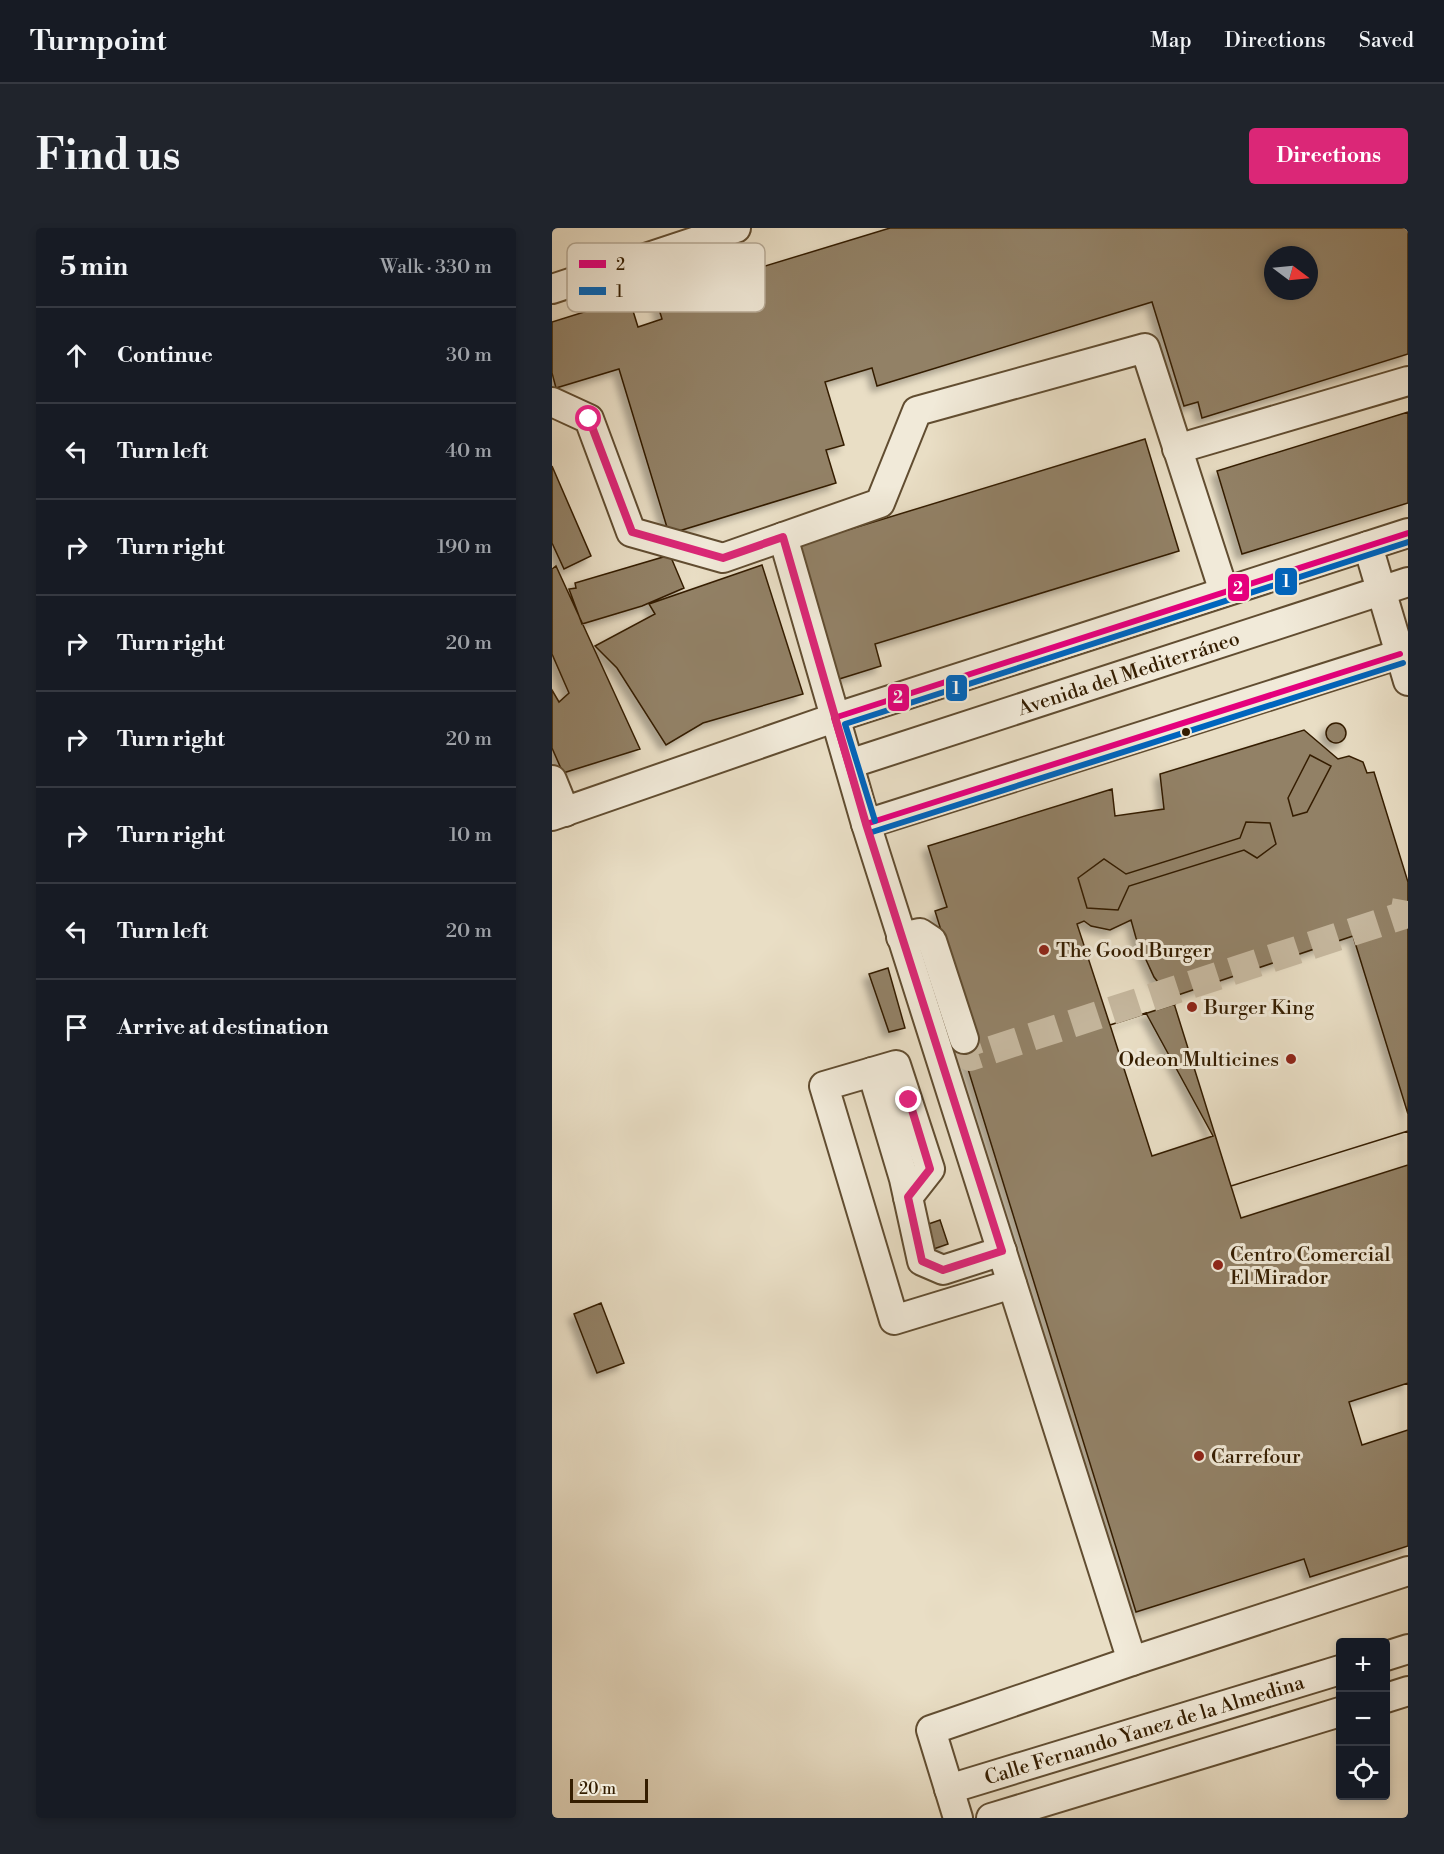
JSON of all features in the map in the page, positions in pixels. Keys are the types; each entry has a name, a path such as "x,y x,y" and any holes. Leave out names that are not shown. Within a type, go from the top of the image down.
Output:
{"street":[{"path":"691,243 736,228"},
{"path":"552,289 567,284"},
{"path":"552,402 589,419 632,532 723,558 880,503 917,411 1144,348 1224,592"},
{"path":"1177,449 1408,381"},
{"path":"552,780 559,814 834,718 1408,533"},
{"path":"783,537 866,824 1132,1661"},
{"path":"1368,546 1395,587 1400,654 1408,681"},
{"name":"Avenida del Mediterráneo","path":"849,764 1395,587"},
{"path":"866,824 1400,654"},
{"path":"902,937 920,933 932,940 964,1039"},
{"path":"1002,1251 943,1270 922,1261 908,1197 872,1072 825,1086 894,1320 1012,1284"},
{"path":"958,1818 931,1730 1132,1661 1408,1571"},
{"path":"1390,1655 1408,1649"},
{"name":"Calle Fernando Yanez de la Almedina","path":"949,1789 1336,1672"},
{"path":"1390,1697 1408,1691"},
{"name":"Calle Fernando Yanez de la Almedina","path":"991,1818 1336,1714"}],"building":[{"path":"890,228 1408,228 1408,354 1202,418 1198,402 1184,406 1152,302 877,386 872,368 825,382 844,445 826,450 836,483 669,534 619,369 556,388 552,373 552,322 584,312 633,312 638,327 662,319 660,312 765,312 765,266"},
{"path":"1408,412 1408,503 1242,554 1217,471"},
{"path":"1145,439 1179,551 875,644 881,666 836,680 795,546"},
{"path":"552,466 591,556 564,569 552,543"},
{"path":"670,555 684,588 642,606 582,624 569,589 576,588 575,583"},
{"path":"762,565 803,694 703,723 666,745 617,668 595,646 655,614 649,604"},
{"path":"556,566 640,749 563,773 552,748 552,690 559,702 569,693 552,654 552,569"},
{"path":"1332,723 1340,723 1346,729 1346,737 1340,743 1332,743 1326,737 1326,729"},
{"name":"Centro Comercial El Mirador","path":"1304,730 1338,759 1349,756 1363,762 1367,773 1374,772 1408,882 1408,1546 1310,1577 1304,1559 1136,1612 959,1040 974,1036 935,911 947,907 928,846 1112,789 1115,816 1164,809 1160,774","holes":["1310,755 1331,766 1307,812 1293,816 1288,798","1246,822 1270,823 1276,844 1257,858 1244,850 1129,886 1118,910 1087,908 1078,878 1104,859 1126,874 1240,838","1131,920 1136,938 1154,977 1175,1004 1110,1025 1077,924 1084,921 1091,926 1110,930"]},
{"path":"1310,755 1331,766 1307,812 1293,816 1288,798"},
{"path":"1246,822 1270,823 1276,844 1257,858 1244,850 1129,886 1118,910 1087,908 1078,878 1104,859 1126,874 1240,838"},
{"name":"Odeon Multicines","path":"1353,936 1408,1114 1408,1131 1231,1186 1172,997"},
{"path":"888,968 905,1028 889,1032 869,974"},
{"path":"1146,1013 1213,1136 1152,1156 1110,1025"},
{"path":"1408,1131 1408,1165 1241,1218 1231,1186"},
{"path":"940,1220 948,1244 925,1252 917,1228"},
{"path":"601,1303 624,1363 597,1373 574,1314"},
{"path":"1408,1383 1408,1430 1362,1445 1349,1402"}],"tunnel":[{"path":"964,1039 970,1057 1404,915 1408,893"}],"transit line":[{"name":"2","path":"866,824 834,718 1408,533"},
{"name":"1","path":"875,821 845,724 1408,542"},
{"name":"2","path":"866,824 1400,654"},
{"name":"1","path":"869,833 1403,663"}],"place":[{"name":"The Good Burger","path":"1044,950"},
{"name":"Burger King","path":"1192,1007"},
{"name":"Odeon Multicines","path":"1291,1059"},
{"name":"Centro Comercial El Mirador","path":"1218,1265"},
{"name":"Carrefour","path":"1199,1456"}],"route":[{"path":"589,419 632,532 723,558 783,537 866,824 1002,1251 943,1270 922,1261 908,1197 930,1169 909,1100"}]}
